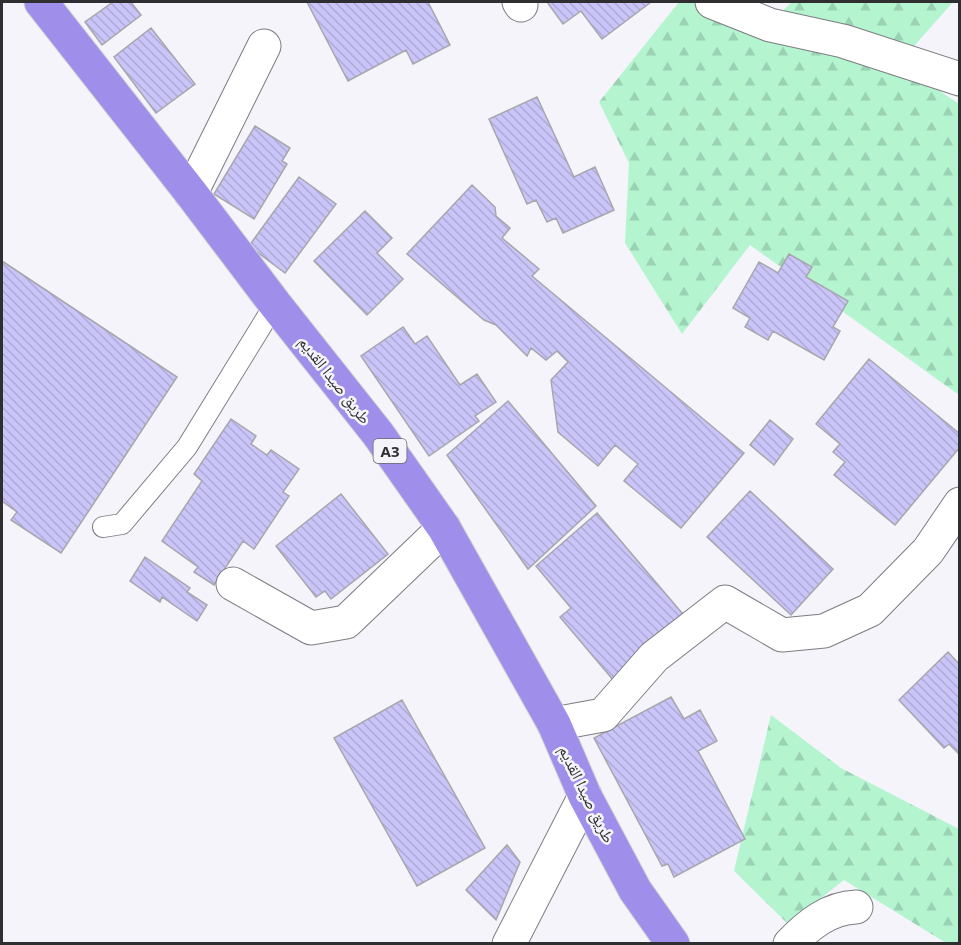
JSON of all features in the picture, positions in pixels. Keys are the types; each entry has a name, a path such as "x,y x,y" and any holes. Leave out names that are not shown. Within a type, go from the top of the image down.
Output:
{"highway":[{"name":"طريق صيدا القديم","path":"41,2 378,434 444,528 554,724 585,796 635,890 673,944"}],"street":[{"path":"712,2 770,25 843,41 960,79"},
{"path":"191,193 264,46"},
{"path":"554,724 603,715 654,657 725,602 782,635 824,631 870,610 928,551 960,504"},
{"path":"233,584 311,628 346,622 444,528"},
{"path":"509,944 585,796"},
{"path":"790,944 808,925 842,907 856,907"}],"lane":[{"path":"103,527 122,524 187,447 275,304"}],"green space":[{"path":"679,2 701,2 754,37 792,2 953,2 899,63 959,104 959,395 750,245 682,334 625,243 629,163 599,102"},
{"path":"771,715 841,768 959,829 959,943 946,943 844,880 788,924 734,871"}],"building":[{"path":"113,2 131,2 141,15 102,45 85,22"},
{"path":"307,2 428,2 450,45 413,64 406,50 348,81"},
{"path":"547,2 651,2 602,39 581,11 563,24"},
{"path":"151,28 195,84 156,113 114,57"},
{"path":"537,97 574,177 595,167 614,210 563,233 556,218 547,222 536,200 527,204 489,119"},
{"path":"255,126 290,148 282,161 287,164 254,219 214,194"},
{"path":"299,177 336,204 285,273 249,246"},
{"path":"472,185 495,207 496,216 510,228 502,238 539,269 532,276 744,453 681,528 624,481 638,464 615,445 598,466 558,432 551,380 568,362 557,351 546,360 531,348 527,356 496,325 484,320 407,254"},
{"path":"365,211 392,238 377,253 403,279 367,315 314,261"},
{"path":"789,254 812,267 806,277 848,301 833,327 840,331 824,360 773,331 768,340 745,327 750,318 733,308 759,262 778,273"},
{"path":"2,261 177,377 61,553 11,520 17,512 2,501"},
{"path":"403,327 415,344 427,336 460,385 477,374 496,402 475,416 479,421 429,456 361,356"},
{"path":"869,359 960,434 960,447 895,525 834,475 845,462 833,452 840,444 816,424"},
{"path":"508,401 596,506 528,569 447,455"},
{"path":"231,419 256,436 251,444 267,455 271,450 299,469 283,492 289,496 254,549 243,541 214,585 194,572 198,567 162,541 202,481 194,474"},
{"path":"770,420 793,439 774,465 750,445"},
{"path":"750,491 833,569 791,615 707,537"},
{"path":"341,494 388,554 331,599 325,591 316,597 276,546"},
{"path":"597,513 687,619 614,681 560,617 571,608 536,566"},
{"path":"145,557 190,588 187,592 207,605 197,621 162,597 160,602 130,581"},
{"path":"948,652 960,665 960,755 949,744 944,748 899,700"},
{"path":"671,697 684,719 700,710 717,741 698,751 745,839 674,877 668,864 662,866 594,738"},
{"path":"402,700 485,848 417,886 334,738"},
{"path":"507,845 520,862 496,920 466,890"}]}
